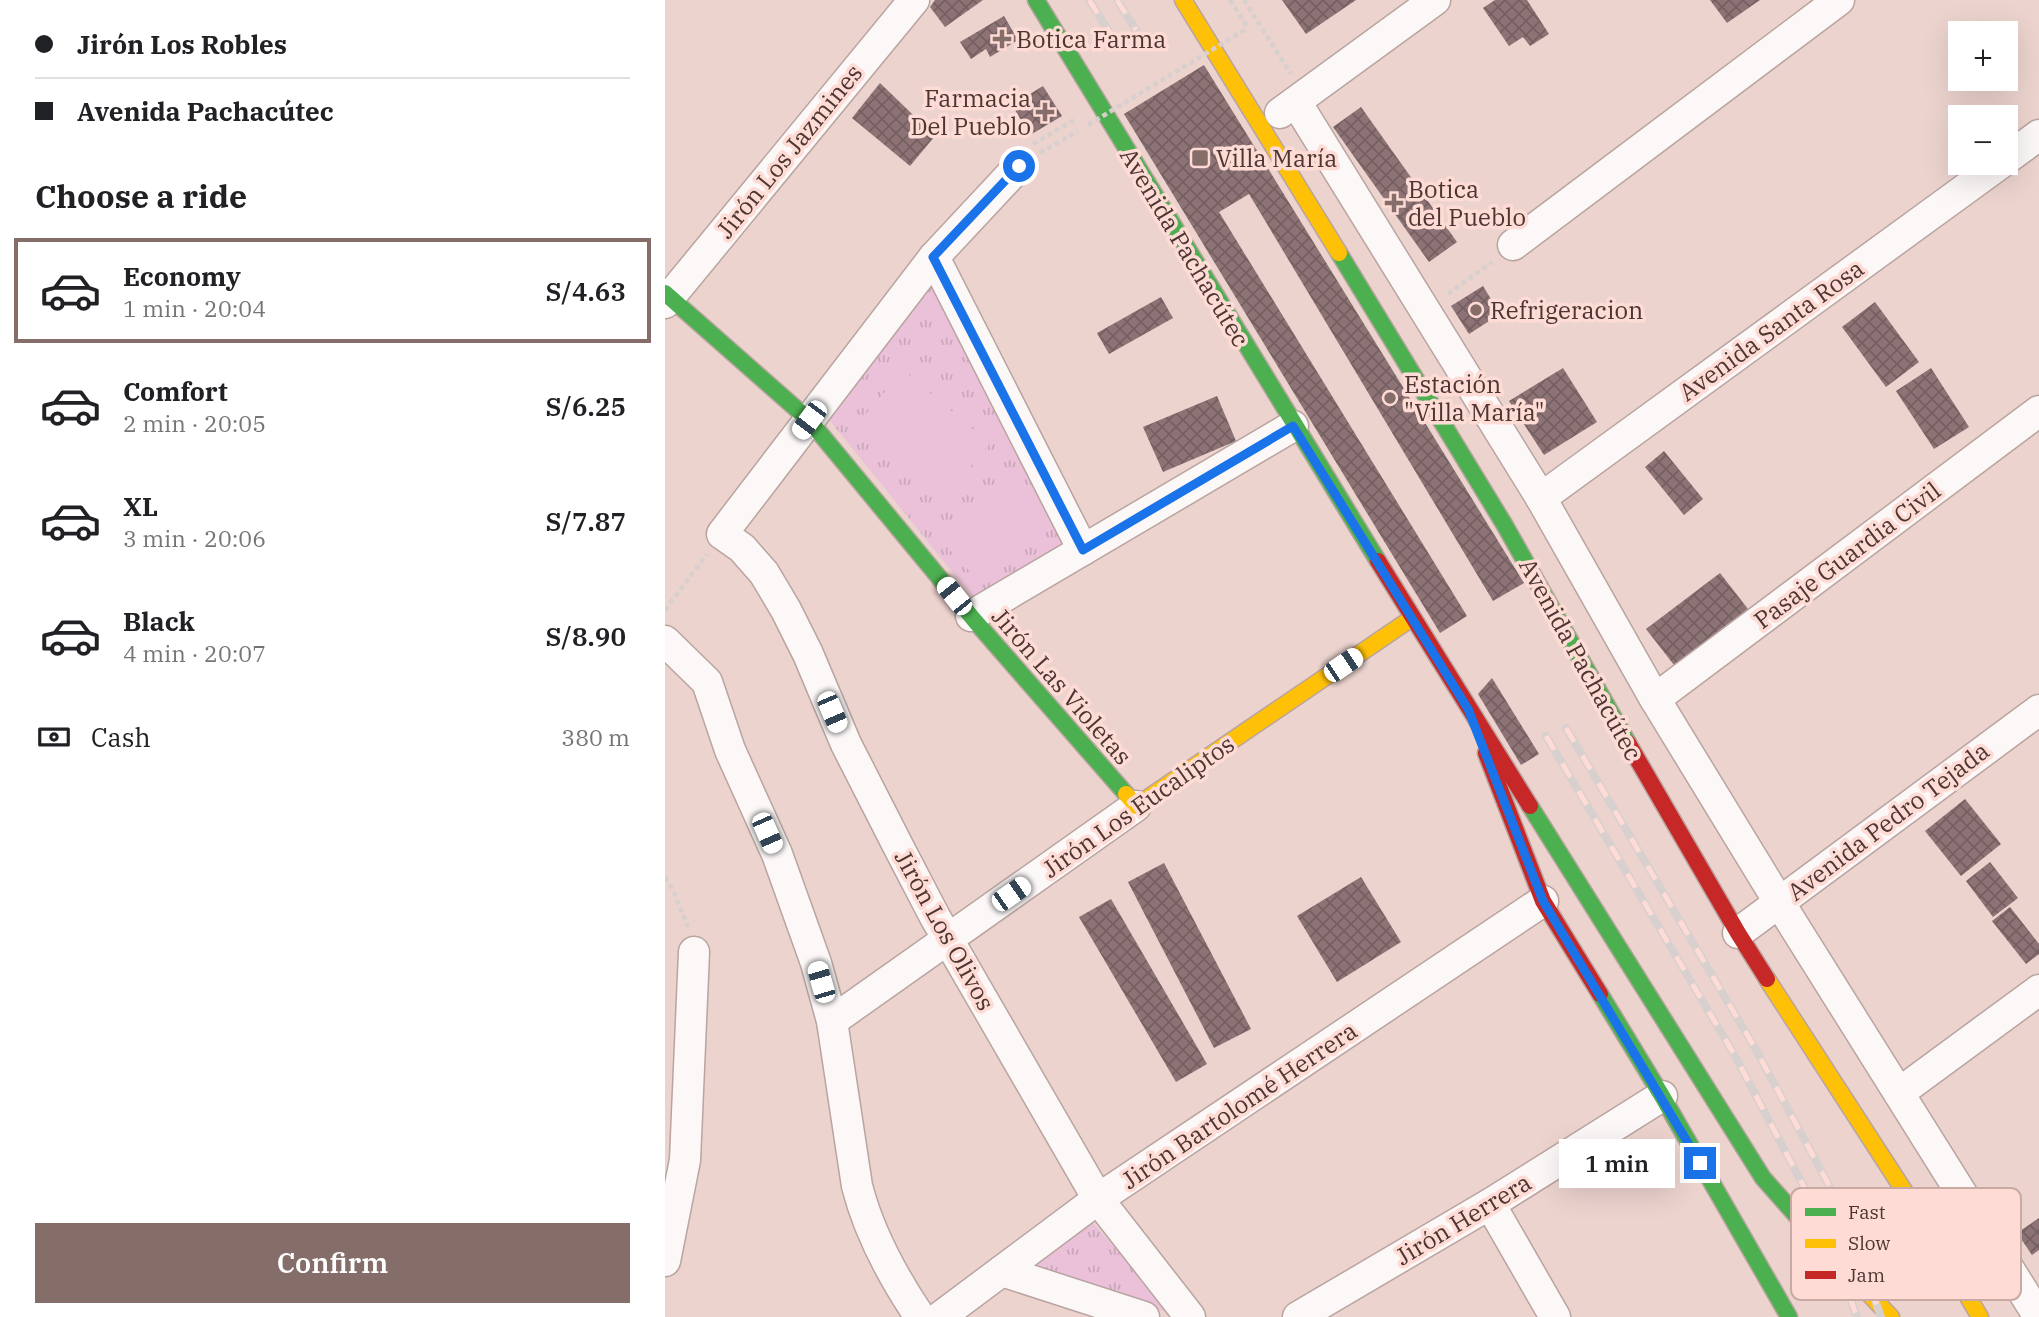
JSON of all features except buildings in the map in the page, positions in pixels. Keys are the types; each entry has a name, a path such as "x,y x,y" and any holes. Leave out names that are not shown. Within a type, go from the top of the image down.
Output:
{"main road":[{"name":"Avenida Pachacútec","path":"1036,0 1293,426 1468,709 1763,1178 1791,1212"},
{"name":"Avenida Pachacútec","path":"1183,0 1504,524 1738,933 1902,1188"},
{"name":"Jirón Las Violetas","path":"666,297 809,420 971,616 1136,806"},
{"name":"Jirón Los Eucaliptos","path":"1136,806 1412,618"},
{"name":"Avenida Pachacútec","path":"1468,709 1543,901 1662,1096 1789,1317"},
{"name":"Avenida Pachacútec","path":"1875,1300 1891,1317"},
{"name":"Avenida Pachacútec","path":"1970,1300 1980,1317"}],"street":[{"name":"Jirón Los Jazmines","path":"666,297 914,0"},
{"path":"1262,127 1436,0"},
{"path":"1513,245 1839,0"},
{"name":"Avenida Pachacútec","path":"1300,99 1424,309 1541,498 1655,699 1779,902 1960,1188"},
{"name":"Avenida Santa Rosa","path":"2018,150 2039,135"},
{"path":"722,534 933,257 1019,166"},
{"name":"Avenida Santa Rosa","path":"1541,498 1984,175"},
{"path":"933,257 1083,550"},
{"name":"Pasaje Guardia Civil","path":"1655,699 2039,411"},
{"path":"971,616 1293,426"},
{"name":"Jirón Los Olivos","path":"722,534 742,548 764,573 786,610 870,792 935,917 1098,1199 1190,1317"},
{"path":"665,641 707,682 730,750 777,854 816,963 832,1021 856,1186 862,1207 901,1289 920,1317"},
{"name":"Avenida Pedro Tejada","path":"1738,933 2039,709"},
{"name":"Jirón Los Eucaliptos","path":"832,1021 1136,806"},
{"name":"Jirón Bartolomé Herrera","path":"940,1317 968,1305 1002,1271 1098,1199 1543,901"},
{"path":"665,1261 685,1160 694,952"},
{"path":"1899,1093 2039,990"},
{"name":"Jirón Herrera","path":"1298,1317 1490,1204 1662,1096"},
{"path":"1490,1204 1555,1317"},
{"path":"1002,1271 1144,1317"},
{"name":"Avenida Pachacútec","path":"2021,1284 2036,1307"}],"path":[{"path":"1019,166 1248,28 1230,0"},
{"path":"1244,0 1300,99"},
{"path":"1019,166 1022,151 1078,117"},
{"path":"1424,309 1439,302 1513,245"},
{"path":"665,610 722,534"},
{"path":"665,877 686,919 694,952"}],"green space":[{"path":"932,276 1068,547 975,600 827,417"},
{"path":"903,370 990,444 940,503 853,429"},
{"path":"1006,476 1045,518 978,580 939,538"},
{"path":"1092,1222 1175,1315 1035,1267"}],"railway":[{"path":"1089,0 1117,44"},
{"path":"1117,0 1136,30"},
{"path":"1566,728 1755,1048 1830,1188"},
{"path":"1546,736 1735,1056 1805,1188"},
{"path":"1851,1300 1857,1317"},
{"path":"1875,1300 1881,1317"}],"traffic: fast":[{"path":"1036,0 1378,561"},
{"path":"1339,253 1504,524 1628,743"},
{"path":"665,293 809,420 975,621 1126,794"},
{"path":"1530,806 1763,1178 1791,1210"},
{"path":"1600,994 1789,1317"}],"traffic: slow":[{"path":"1183,0 1339,253"},
{"path":"1126,794 1136,806 1412,618"},
{"path":"1767,979 1902,1188"},
{"path":"1875,1300 1891,1317"},
{"path":"1970,1300 1980,1317"}],"traffic: jam":[{"path":"1378,561 1530,806"},
{"path":"1628,743 1767,979"},
{"path":"1486,753 1543,901 1600,994"}],"place":[{"name":"Botica Farma","path":"1002,39"},
{"name":"Farmacia Del Pueblo","path":"1045,112"},
{"name":"Villa María","path":"1200,158"},
{"name":"Botica del Pueblo","path":"1394,203"},
{"name":"Refrigeracion","path":"1476,310"},
{"name":"Estación \"Villa María\"","path":"1390,398"}],"route":[{"path":"1019,166 933,257 1083,550 1293,426 1468,709 1543,901 1700,1163"}]}
